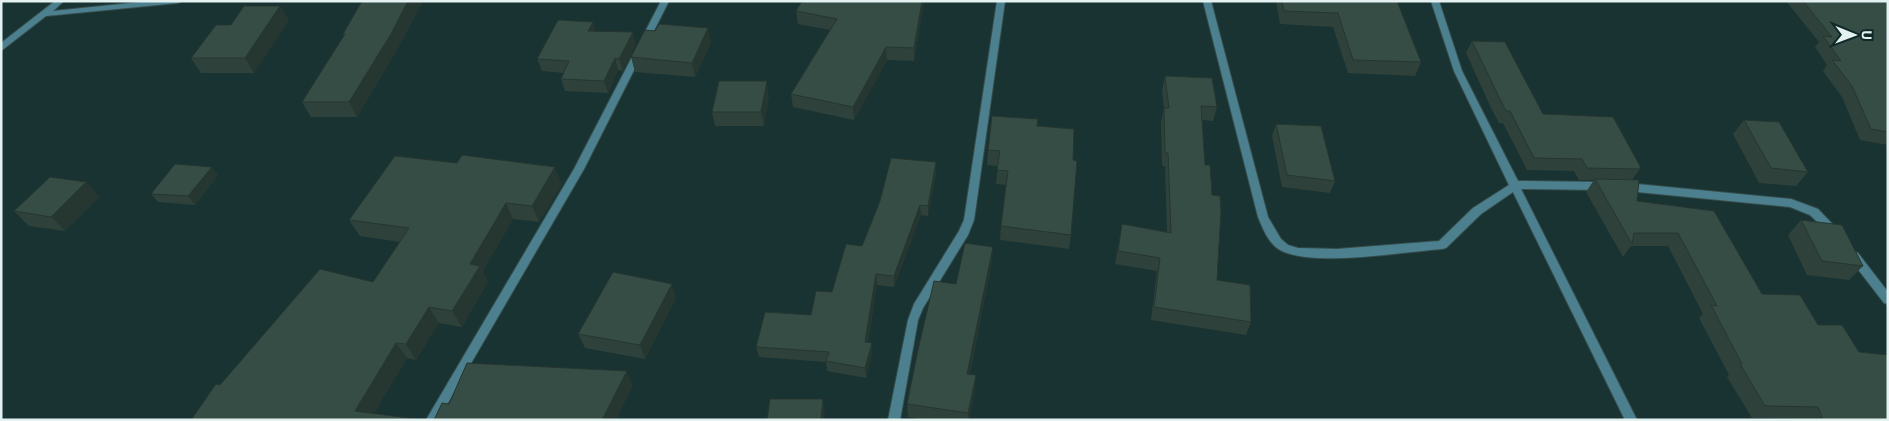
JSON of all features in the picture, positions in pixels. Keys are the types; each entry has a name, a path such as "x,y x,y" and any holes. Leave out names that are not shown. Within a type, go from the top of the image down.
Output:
{"street":[{"path":"1,48 60,1"},
{"path":"45,14 178,1"},
{"path":"432,420 579,169 665,1"},
{"path":"894,420 913,320 918,307 964,232 969,220 1001,1"},
{"path":"1207,1 1263,217 1271,233 1285,248 1313,254 1442,245 1477,211 1516,185 1645,187 1791,202 1814,212 1831,227 1888,300"},
{"path":"1435,1 1458,71 1631,420"}],"building":[{"path":"362,1 408,1 391,34 349,102 302,102 345,34 343,34"},
{"path":"802,1 922,1 914,48 886,47 853,107 791,94 837,19 796,11"},
{"path":"1282,1 1397,1 1421,62 1353,60 1338,13 1284,11"},
{"path":"1803,1 1888,1 1888,132 1871,129 1852,86 1832,60 1841,61 1823,36 1832,37"},
{"path":"244,6 280,6 245,58 191,58 216,25 231,25"},
{"path":"558,20 593,22 588,31 633,32 619,59 615,58 604,81 561,79 569,61 537,59"},
{"path":"659,24 708,28 692,63 631,57 645,30 655,31"},
{"path":"1472,41 1505,42 1543,114 1613,117 1640,169 1587,168 1582,159 1534,158 1510,111 1506,111"},
{"path":"1165,76 1212,78 1217,107 1201,106 1205,165 1210,165 1212,195 1220,196 1221,212 1217,280 1250,285 1251,322 1154,307 1160,258 1118,251 1122,224 1171,233 1168,153 1165,153 1164,108 1169,108"},
{"path":"719,81 767,81 761,112 712,112"},
{"path":"992,116 1038,119 1037,126 1074,129 1073,160 1077,161 1071,235 1001,226 1008,171 997,170 1000,151 988,150"},
{"path":"1744,120 1779,122 1808,172 1771,168"},
{"path":"1276,124 1321,126 1335,181 1287,175"},
{"path":"462,155 555,167 532,206 506,203 470,264 480,266 452,311 429,307 406,344 396,343 355,411 424,420 191,420 216,384 220,385 320,269 373,282 409,228 349,220 395,156 457,163"},
{"path":"891,158 936,162 928,206 920,205 894,276 876,274 865,342 872,343 865,368 826,361 829,352 756,347 765,312 811,315 816,291 832,292 846,244 862,246 880,201"},
{"path":"175,164 212,167 188,196 151,194"},
{"path":"50,177 86,182 51,217 14,211"},
{"path":"1595,179 1639,180 1637,201 1714,211 1762,294 1800,295 1818,325 1842,325 1859,352 1888,355 1888,420 1823,420 1818,407 1765,406 1740,364 1742,364 1711,305 1717,306 1678,233 1634,233 1632,244"},
{"path":"1801,220 1842,225 1863,266 1822,261"},
{"path":"965,243 993,247 967,374 976,375 968,413 907,404 934,281 956,284"},
{"path":"613,272 672,284 640,345 578,334"},
{"path":"467,363 627,371 602,420 434,420 442,403 449,404"},
{"path":"770,399 823,399 821,420 767,420"}]}
